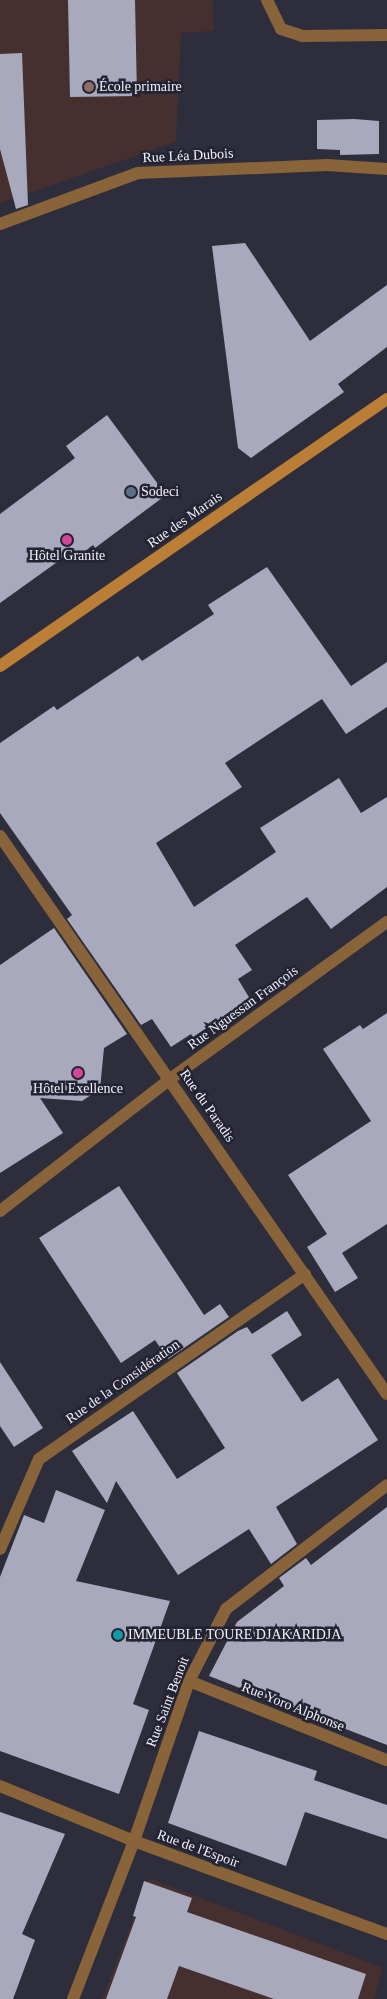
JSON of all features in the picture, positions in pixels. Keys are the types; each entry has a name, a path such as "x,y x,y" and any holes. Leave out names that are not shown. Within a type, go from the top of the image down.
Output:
{"street":[{"path":"267,0 281,29 302,36 387,35"},
{"name":"Rue Léa Dubois","path":"0,224 138,173 327,165 387,169"},
{"name":"Rue des Marais","path":"0,666 387,399"},
{"name":"Rue du Paradis","path":"0,836 387,1394"},
{"name":"Rue Nguessan François","path":"0,1211 170,1079 387,922"},
{"name":"Rue de la Considération","path":"0,1548 39,1459 304,1274"},
{"name":"Rue Saint Benoit","path":"73,1999 134,1841 189,1681 226,1609 387,1485"},
{"name":"Rue Yoro Alphonse","path":"189,1681 387,1760"},
{"name":"Rue de l'Espoir","path":"0,1786 134,1841 387,1934"}],"shaded area":[{"name":"École primaire","path":"0,0 213,0 214,31 181,33 176,142 0,203"},
{"path":"149,1878 383,1968 374,1999 102,1999"}],"building":[{"path":"68,0 135,0 137,96 70,97"},
{"path":"22,53 28,205 16,209 0,149 0,54"},
{"path":"354,119 379,121 379,154 340,155 340,150 317,149 317,120"},
{"path":"245,243 310,341 387,285 387,347 338,384 344,392 251,458 238,448 212,246"},
{"path":"107,415 166,495 95,548 93,545 72,561 67,555 0,603 0,514 75,458 66,446"},
{"path":"267,567 351,686 387,662 387,707 346,734 322,699 225,763 242,787 156,843 194,907 276,852 260,828 339,778 361,813 387,797 387,887 331,929 307,897 235,945 252,970 238,979 250,999 193,1037 191,1034 171,1047 152,1019 141,1025 67,919 72,915 0,813 0,743 54,706 57,710 138,656 142,661 214,614 208,605"},
{"path":"54,928 127,1034 104,1048 100,1089 82,1101 40,1098 63,1133 0,1173 0,965"},
{"path":"387,1013 387,1224 342,1253 358,1278 335,1292 307,1247 327,1234 288,1175 371,1121 323,1049 360,1025 363,1029"},
{"path":"119,1186 204,1315 220,1304 229,1317 168,1359 155,1340 121,1363 39,1238"},
{"path":"287,1311 302,1335 271,1355 302,1402 338,1378 378,1440 276,1507 297,1544 271,1564 249,1529 178,1575 116,1481 107,1503 72,1451 133,1411 177,1479 225,1448 177,1373 238,1331 247,1327 252,1334"},
{"path":"0,1362 43,1428 14,1447 0,1426"},
{"path":"56,1490 105,1510 76,1581 170,1601 133,1704 149,1710 119,1794 0,1751 0,1577 24,1515 44,1523"},
{"path":"387,1507 387,1745 209,1676 237,1622 284,1586 279,1578 306,1558 311,1565"},
{"path":"199,1731 317,1771 314,1780 387,1805 387,1839 305,1812 286,1866 168,1823"},
{"path":"0,1812 65,1834 22,1934 35,1940 13,1999 0,1999"},
{"path":"144,1881 192,1898 187,1912 366,1974 358,1999 274,1999 179,1966 167,1999 106,1999 136,1917 133,1916"}],"place":[{"name":"École primaire","path":"89,87"},
{"name":"Sodeci","path":"131,492"},
{"name":"Hôtel Granite","path":"67,540"},
{"name":"Hôtel Exellence","path":"78,1073"},
{"name":"IMMEUBLE TOURE DJAKARIDJA","path":"118,1635"}]}
